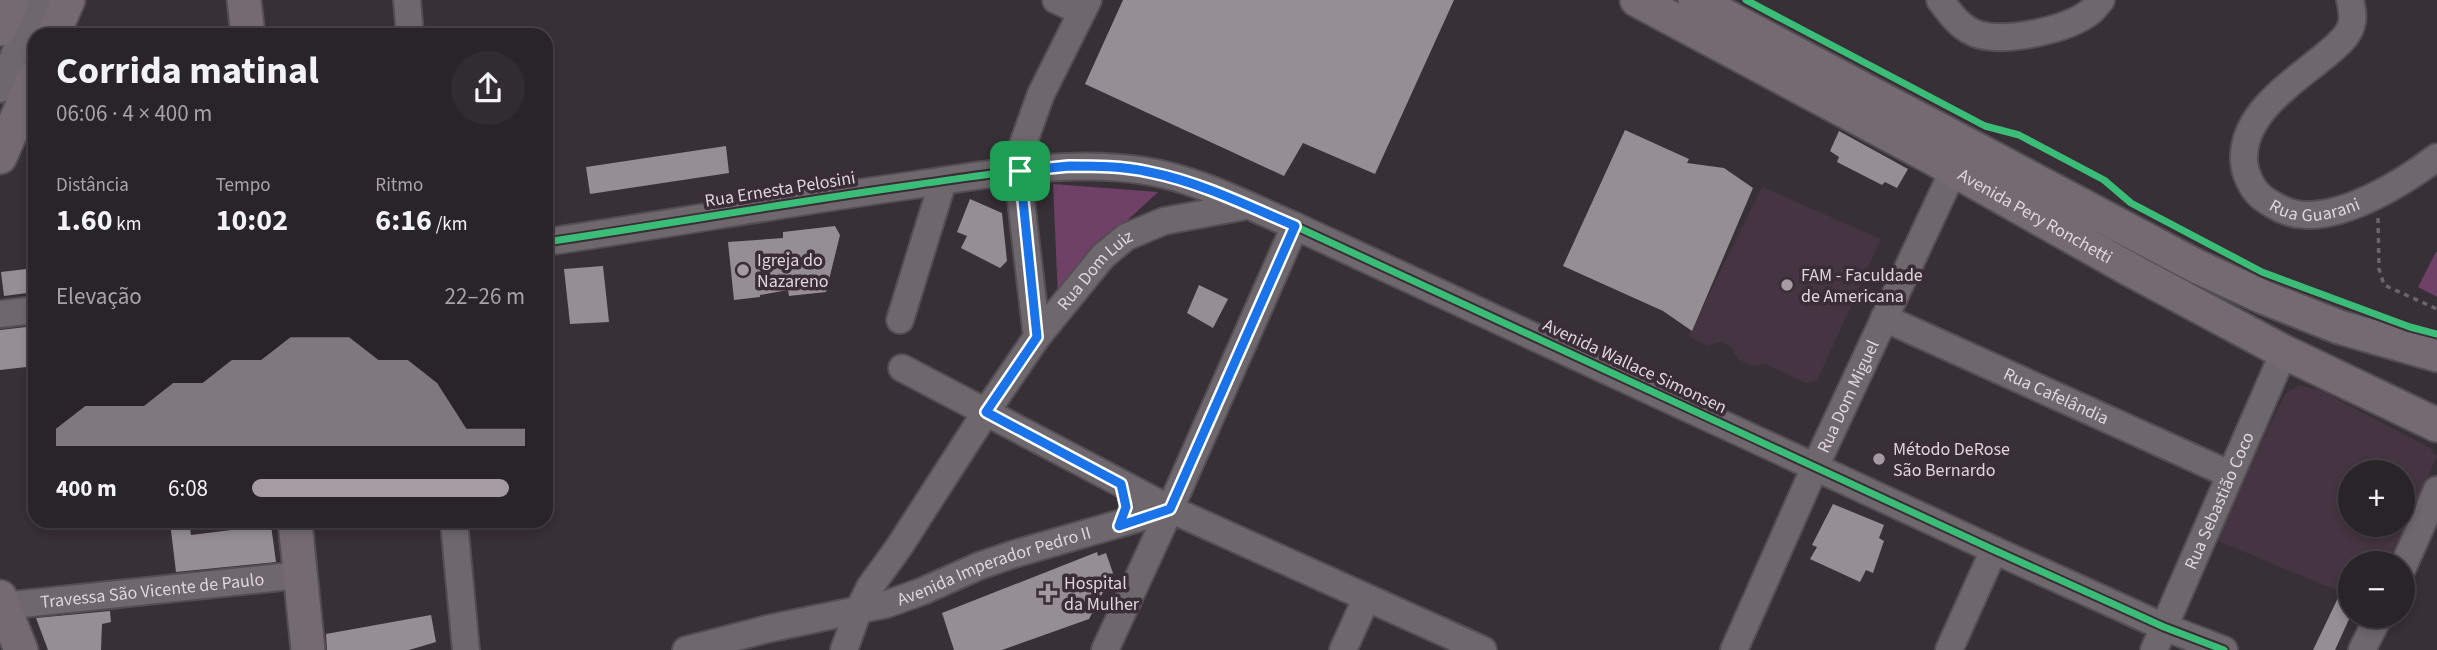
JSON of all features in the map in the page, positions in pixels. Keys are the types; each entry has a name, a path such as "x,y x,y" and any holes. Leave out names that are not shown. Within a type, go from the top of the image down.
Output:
{"main road":[{"path":"0,29 12,0"},
{"path":"55,28 68,0"},
{"path":"244,0 247,28"},
{"name":"Avenida Pery Ronchetti","path":"1637,0 1960,156 2263,297 2339,327 2437,355"},
{"name":"Avenida Pery Ronchetti","path":"1695,0 2284,352 2437,425"},
{"path":"0,157 28,92"},
{"path":"296,528 308,650"},
{"path":"2,602 21,650"}],"street":[{"path":"0,89 37,0"},
{"path":"407,0 409,28"},
{"path":"1037,337 1020,171 1022,147 1029,124 1085,6 1056,0"},
{"path":"1940,0 1953,18 1966,28 1980,35 2003,37 2049,30 2070,23 2090,12 2101,0"},
{"name":"Rua Guarani","path":"2350,0 2352,24 2341,41 2262,110 2250,133 2244,155 2247,177 2261,197 2282,211 2306,215 2335,211 2377,195 2419,171 2437,157"},
{"name":"Rua Dom Miguel","path":"1734,650 1815,467 1960,156"},
{"name":"Avenida Wallace Simonsen","path":"1020,171 1069,166 1105,166 1149,172 1196,185 1295,226 1994,550 2159,638 2224,650"},
{"name":"Rua Ernesta Pelosini","path":"553,241 791,202 1020,171"},
{"path":"900,320 943,181"},
{"name":"Rua Dom Luiz","path":"844,650 870,587 1037,337 1103,256 1126,237 1164,221 1248,206"},
{"path":"1105,650 1295,226"},
{"path":"0,314 28,311"},
{"name":"Rua Cafelândia","path":"1884,318 2229,474"},
{"name":"Rua Sebastião Coco","path":"2159,638 2284,352"},
{"path":"902,368 1170,509 1483,650"},
{"path":"1119,526 1126,507 1121,484"},
{"path":"2410,551 2437,490"},
{"name":"Avenida Imperador Pedro II","path":"686,650 728,645 858,611 923,591 1014,554 1119,526 1170,509"},
{"path":"455,528 466,650"},
{"path":"899,547 904,576 909,583 923,591"},
{"path":"1949,650 1994,550"},
{"name":"Travessa São Vicente de Paulo","path":"2,602 301,575"},
{"path":"1343,650 1366,599"},
{"path":"2362,650 2373,628"}],"path":[{"path":"2377,195 2379,269 2384,285 2437,309"}],"shaded area":[{"path":"1053,184 1158,192 1105,241 1058,299"},
{"name":"FAM - Faculdade de Americana","path":"1762,187 1881,239 1817,381 1805,383 1765,364 1751,366 1738,359 1731,347 1721,342 1707,346 1688,336"},
{"path":"2437,252 2437,297 2418,287"},
{"path":"2299,385 2322,391 2430,448 2437,456 2415,507 2415,460 2338,460 2338,537 2402,537 2396,551 2338,551 2338,591 2213,539 2285,394"}],"building":[{"path":"1123,0 1454,0 1375,174 1303,143 1284,176 1085,84"},
{"path":"1625,130 1689,159 1687,163 1724,168 1753,188 1692,331 1663,311 1563,266"},
{"path":"1839,131 1908,169 1897,188 1885,182 1882,185 1837,162 1839,157 1830,151"},
{"path":"726,146 729,173 590,194 586,167"},
{"path":"970,199 1002,213 1007,261 1000,268 961,248 967,236 957,232"},
{"path":"835,226 840,235 826,292 789,296 788,290 734,300 728,242 783,238 783,232"},
{"path":"603,266 609,322 570,324 564,269"},
{"path":"28,269 28,293 4,296 1,272"},
{"path":"1199,285 1228,299 1213,328 1187,313"},
{"path":"28,327 28,367 0,370 0,330"},
{"path":"1833,504 1884,525 1879,538 1884,541 1873,573 1866,570 1860,582 1810,559 1817,547 1812,545"},
{"path":"171,528 190,528 191,535 247,528 271,528 276,562 176,572"},
{"name":"Hospital da Mulher","path":"1097,552 1098,556 1106,553 1113,573 1089,619 1002,650 954,650 942,613"},
{"path":"2338,598 2338,628 2345,628 2335,650 2313,650"},
{"path":"110,611 111,622 102,624 101,650 48,650 36,618"},
{"path":"431,615 436,642 409,650 327,650 326,634"}],"cycle path":[{"path":"1746,0 1985,126 2019,135 2104,180 2131,203 2262,272 2410,327 2437,334"},
{"path":"553,241 1030,169 1117,168 1165,175 1222,194 1295,226 1994,550 2164,627 2224,650"}],"place":[{"name":"Igreja do Nazareno","path":"743,270"},
{"name":"FAM - Faculdade de Americana","path":"1787,285"},
{"name":"Método DeRose São Bernardo","path":"1879,459"},
{"name":"Hospital da Mulher","path":"1048,593"}],"route":[{"path":"1069,166 1105,166 1149,172 1196,185 1295,226 1170,509 1119,526 1126,507 1121,484 986,412 1037,337 1020,171 1069,166"}]}
